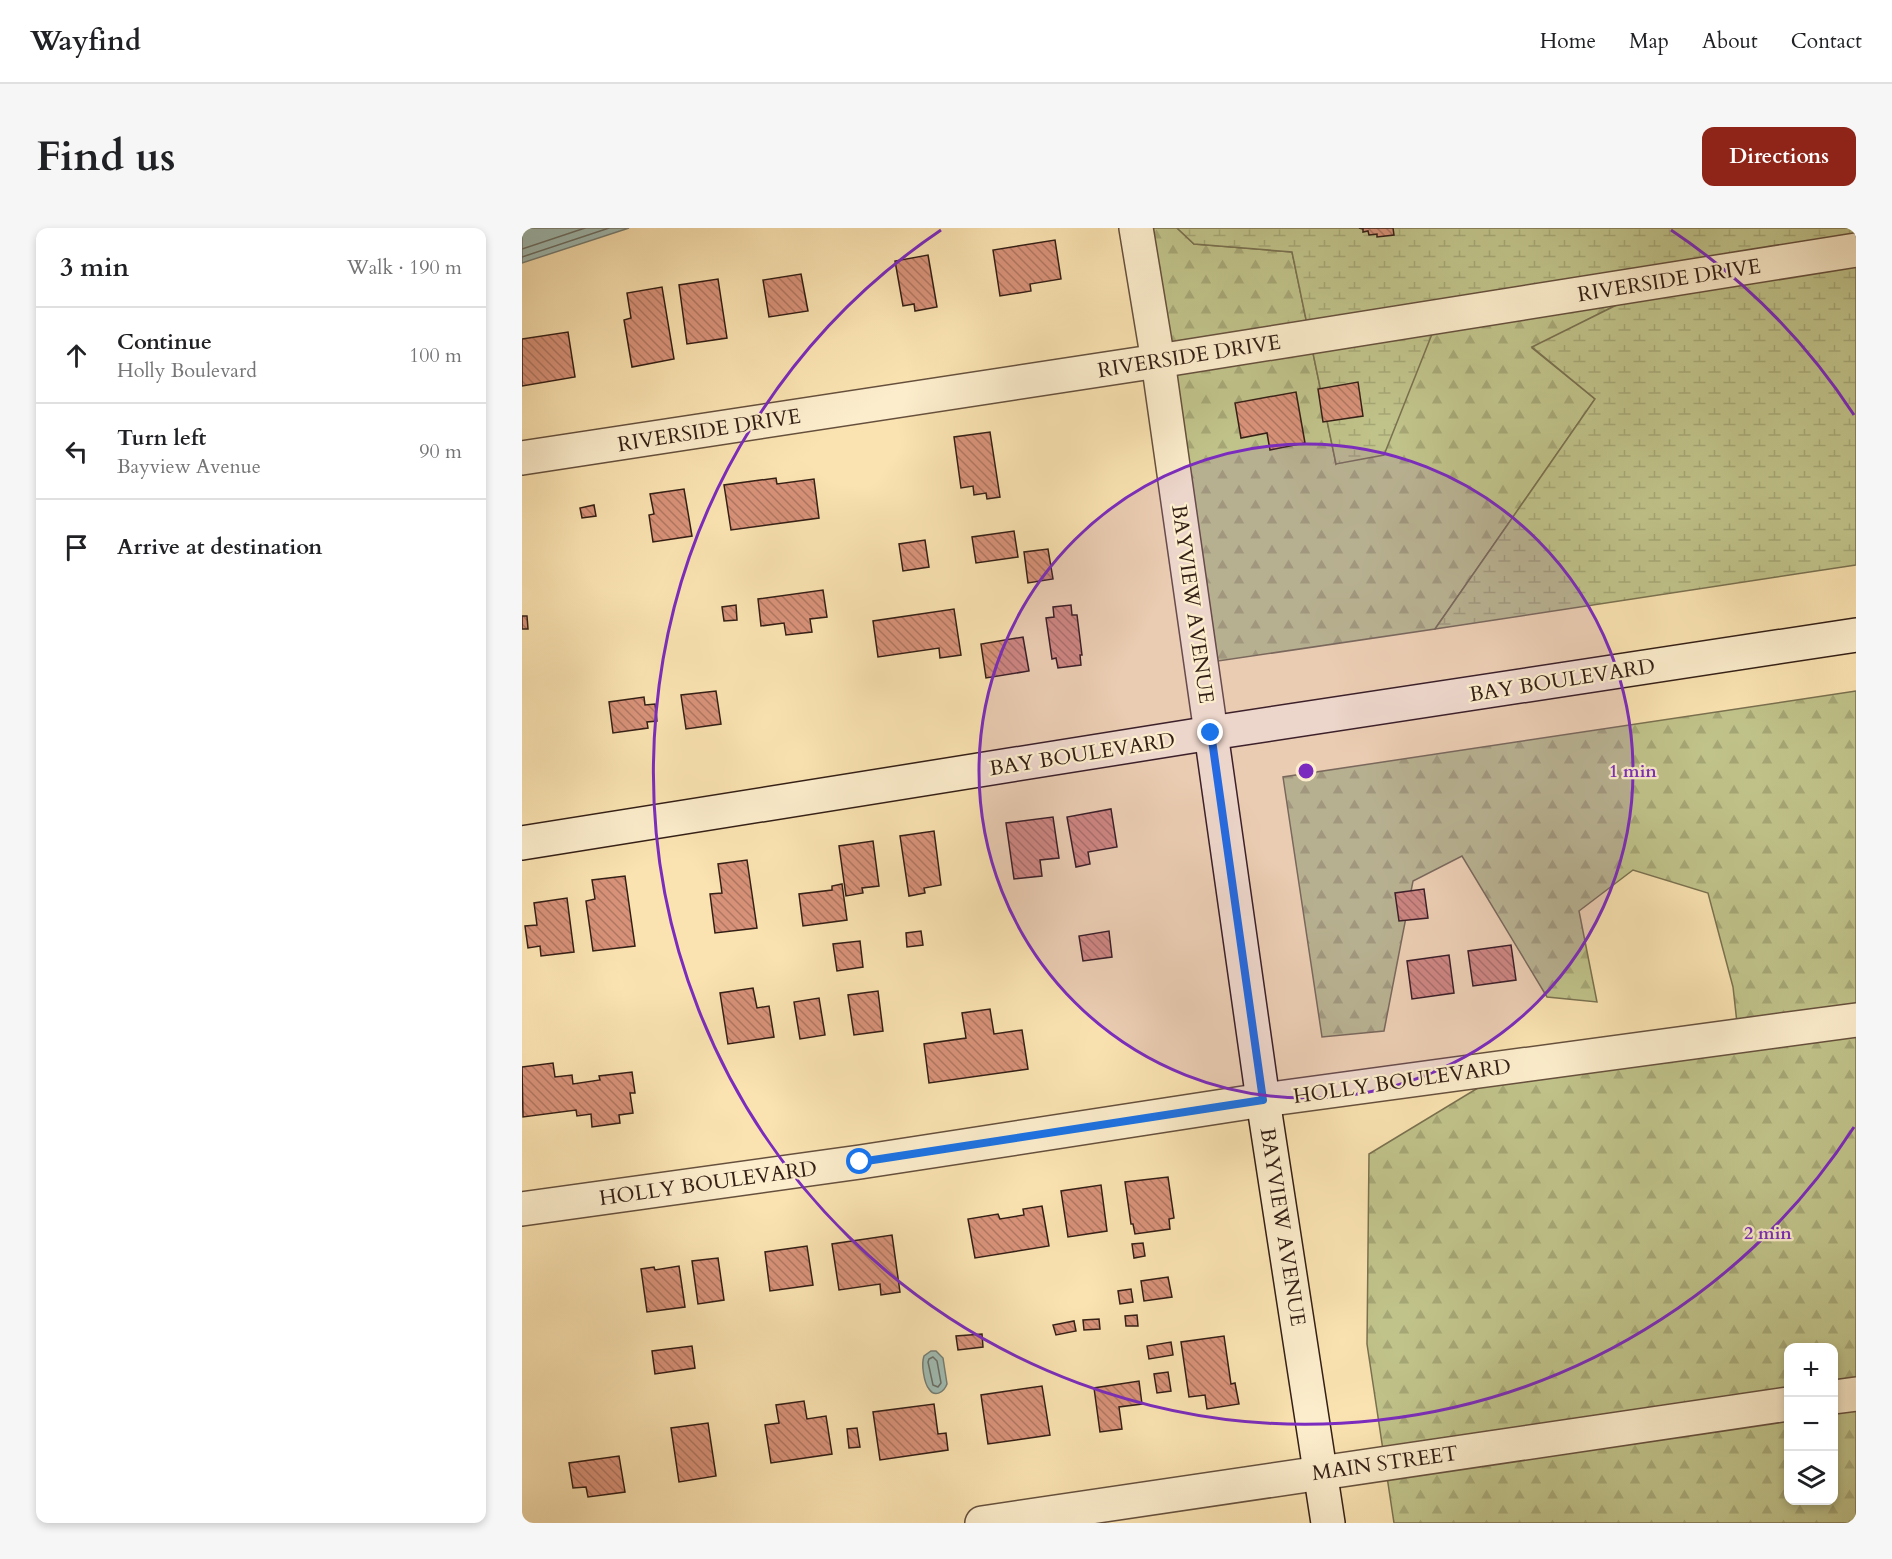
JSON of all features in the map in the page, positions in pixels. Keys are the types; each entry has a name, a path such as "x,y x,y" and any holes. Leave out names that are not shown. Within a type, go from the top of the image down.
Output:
{"street":[{"name":"BAYVIEW AVENUE","path":"1136,228 1158,361 1263,1100 1328,1523"},
{"name":"RIVERSIDE DRIVE","path":"522,458 1158,361 1856,250"},
{"name":"BAY BOULEVARD","path":"522,843 1211,733 1856,635"},
{"name":"HOLLY BOULEVARD","path":"522,1209 860,1162 1263,1100 1856,1020"},
{"path":"1838,1396 1856,1394"},
{"name":"MAIN STREET","path":"982,1523 1784,1405"}],"green space":[{"path":"1133,228 1177,228 1194,244 1292,252 1336,464 1436,324 1664,281 1532,348 1595,399 1435,629 1198,664"},
{"path":"1177,228 1856,228 1856,565 1435,629 1595,399 1532,347 1661,283 1436,324 1384,455 1336,464 1292,252 1194,244"},
{"path":"1856,691 1856,1523 1394,1523 1367,1344 1369,1154 1491,1080 1740,1050 1733,987 1708,893 1633,870 1579,911 1597,1002 1547,997 1462,856 1413,881 1384,1031 1322,1037 1283,777"}],"water":[{"path":"522,228 629,228 522,263"},
{"path":"931,1351 936,1351 943,1358 947,1384 942,1391 937,1393 931,1392 923,1373 924,1356"}],"building":[{"path":"1359,228 1393,228 1394,235 1377,237 1377,234 1369,235 1368,231 1363,232 1363,229"},
{"path":"1055,240 1061,279 1030,284 1031,291 1000,296 993,250"},
{"path":"928,255 937,307 915,311 914,304 903,306 895,261"},
{"path":"801,274 808,311 769,317 763,280"},
{"path":"718,279 727,338 687,344 679,285"},
{"path":"662,287 674,359 632,367 624,320 631,318 627,293"},
{"path":"568,332 575,377 522,386 522,339"},
{"path":"1358,382 1363,416 1323,422 1318,389"},
{"path":"1296,392 1305,443 1270,450 1267,433 1241,438 1235,403"},
{"path":"990,432 1000,497 987,499 986,493 974,495 973,486 961,488 954,437"},
{"path":"776,478 777,484 814,479 819,518 731,530 724,485"},
{"path":"684,489 692,536 653,542 649,515 654,514 650,494"},
{"path":"594,505 596,516 582,518 580,508"},
{"path":"1014,531 1018,557 976,563 972,537"},
{"path":"925,540 929,567 903,571 899,544"},
{"path":"1048,549 1053,579 1028,583 1024,552"},
{"path":"823,590 827,617 810,619 812,632 786,635 784,623 761,626 758,599"},
{"path":"736,605 737,620 724,621 722,607"},
{"path":"1071,605 1072,615 1077,615 1081,665 1058,668 1056,658 1052,659 1046,618 1054,617 1053,607"},
{"path":"954,609 961,655 940,658 939,648 878,657 873,621"},
{"path":"522,616 527,616 528,629 522,629"},
{"path":"1023,637 1029,671 986,678 981,644"},
{"path":"716,691 721,724 686,729 681,695"},
{"path":"644,697 645,705 655,704 657,721 647,722 648,728 613,733 609,702"},
{"path":"1111,809 1117,847 1088,852 1090,864 1076,867 1067,817"},
{"path":"1053,817 1059,858 1040,860 1042,876 1014,879 1006,823"},
{"path":"934,831 941,885 924,888 925,893 909,896 900,836"},
{"path":"873,841 879,886 862,888 863,893 846,896 839,846"},
{"path":"747,860 757,928 715,933 710,894 722,893 718,864"},
{"path":"625,876 635,946 593,951 586,901 595,899 592,880"},
{"path":"842,884 847,920 803,926 799,894 832,890 832,886"},
{"path":"1424,889 1428,918 1399,921 1395,893"},
{"path":"567,898 574,952 541,956 540,946 528,948 525,926 537,925 534,903"},
{"path":"921,931 923,945 907,947 906,933"},
{"path":"1109,931 1112,957 1083,961 1079,936"},
{"path":"860,941 863,967 837,971 833,944"},
{"path":"1511,945 1516,980 1473,986 1468,951"},
{"path":"1449,955 1454,993 1412,999 1407,961"},
{"path":"753,988 757,1008 769,1006 774,1037 728,1044 720,993"},
{"path":"878,991 883,1031 854,1035 848,995"},
{"path":"819,998 825,1035 800,1039 794,1002"},
{"path":"990,1009 994,1034 1022,1030 1028,1069 929,1083 924,1044 966,1038 962,1013"},
{"path":"553,1063 555,1077 572,1075 573,1084 600,1080 599,1076 632,1072 635,1093 630,1093 633,1113 619,1115 620,1123 592,1127 591,1114 577,1116 576,1110 523,1117 522,1067"},
{"path":"1168,1177 1174,1218 1169,1219 1170,1229 1135,1234 1133,1224 1131,1224 1125,1182"},
{"path":"1101,1185 1107,1231 1068,1237 1061,1191"},
{"path":"1042,1206 1049,1246 975,1258 968,1219 998,1214 1000,1219 1024,1215 1023,1209"},
{"path":"892,1235 900,1292 881,1295 880,1284 839,1290 832,1244"},
{"path":"1143,1243 1145,1256 1134,1258 1132,1244"},
{"path":"807,1246 813,1285 770,1291 765,1252"},
{"path":"718,1258 724,1300 698,1304 692,1261"},
{"path":"679,1266 685,1307 647,1312 641,1269 654,1267 655,1270"},
{"path":"1168,1277 1172,1297 1144,1301 1141,1281"},
{"path":"1131,1289 1133,1302 1120,1304 1118,1291"},
{"path":"1137,1315 1138,1326 1126,1326 1125,1316"},
{"path":"1099,1319 1100,1329 1084,1330 1083,1320"},
{"path":"1074,1321 1076,1331 1056,1335 1053,1325"},
{"path":"982,1334 983,1347 958,1350 956,1336"},
{"path":"1224,1336 1231,1384 1235,1383 1239,1404 1207,1409 1205,1395 1189,1397 1181,1342"},
{"path":"1171,1342 1173,1355 1149,1359 1147,1346"},
{"path":"692,1346 695,1368 655,1374 652,1351"},
{"path":"1168,1372 1171,1391 1157,1393 1154,1374"},
{"path":"1139,1381 1142,1404 1119,1407 1122,1429 1100,1432 1094,1388"},
{"path":"1042,1386 1050,1435 988,1444 981,1395"},
{"path":"804,1401 807,1419 826,1416 832,1454 771,1463 765,1425 779,1423 776,1405"},
{"path":"934,1404 938,1434 946,1433 948,1450 880,1460 873,1412"},
{"path":"708,1423 716,1476 679,1482 671,1428"},
{"path":"857,1428 860,1447 849,1448 847,1429"},
{"path":"619,1456 625,1492 588,1497 586,1487 573,1488 569,1463"}],"route":[{"path":"860,1162 1263,1100 1211,733"}]}
